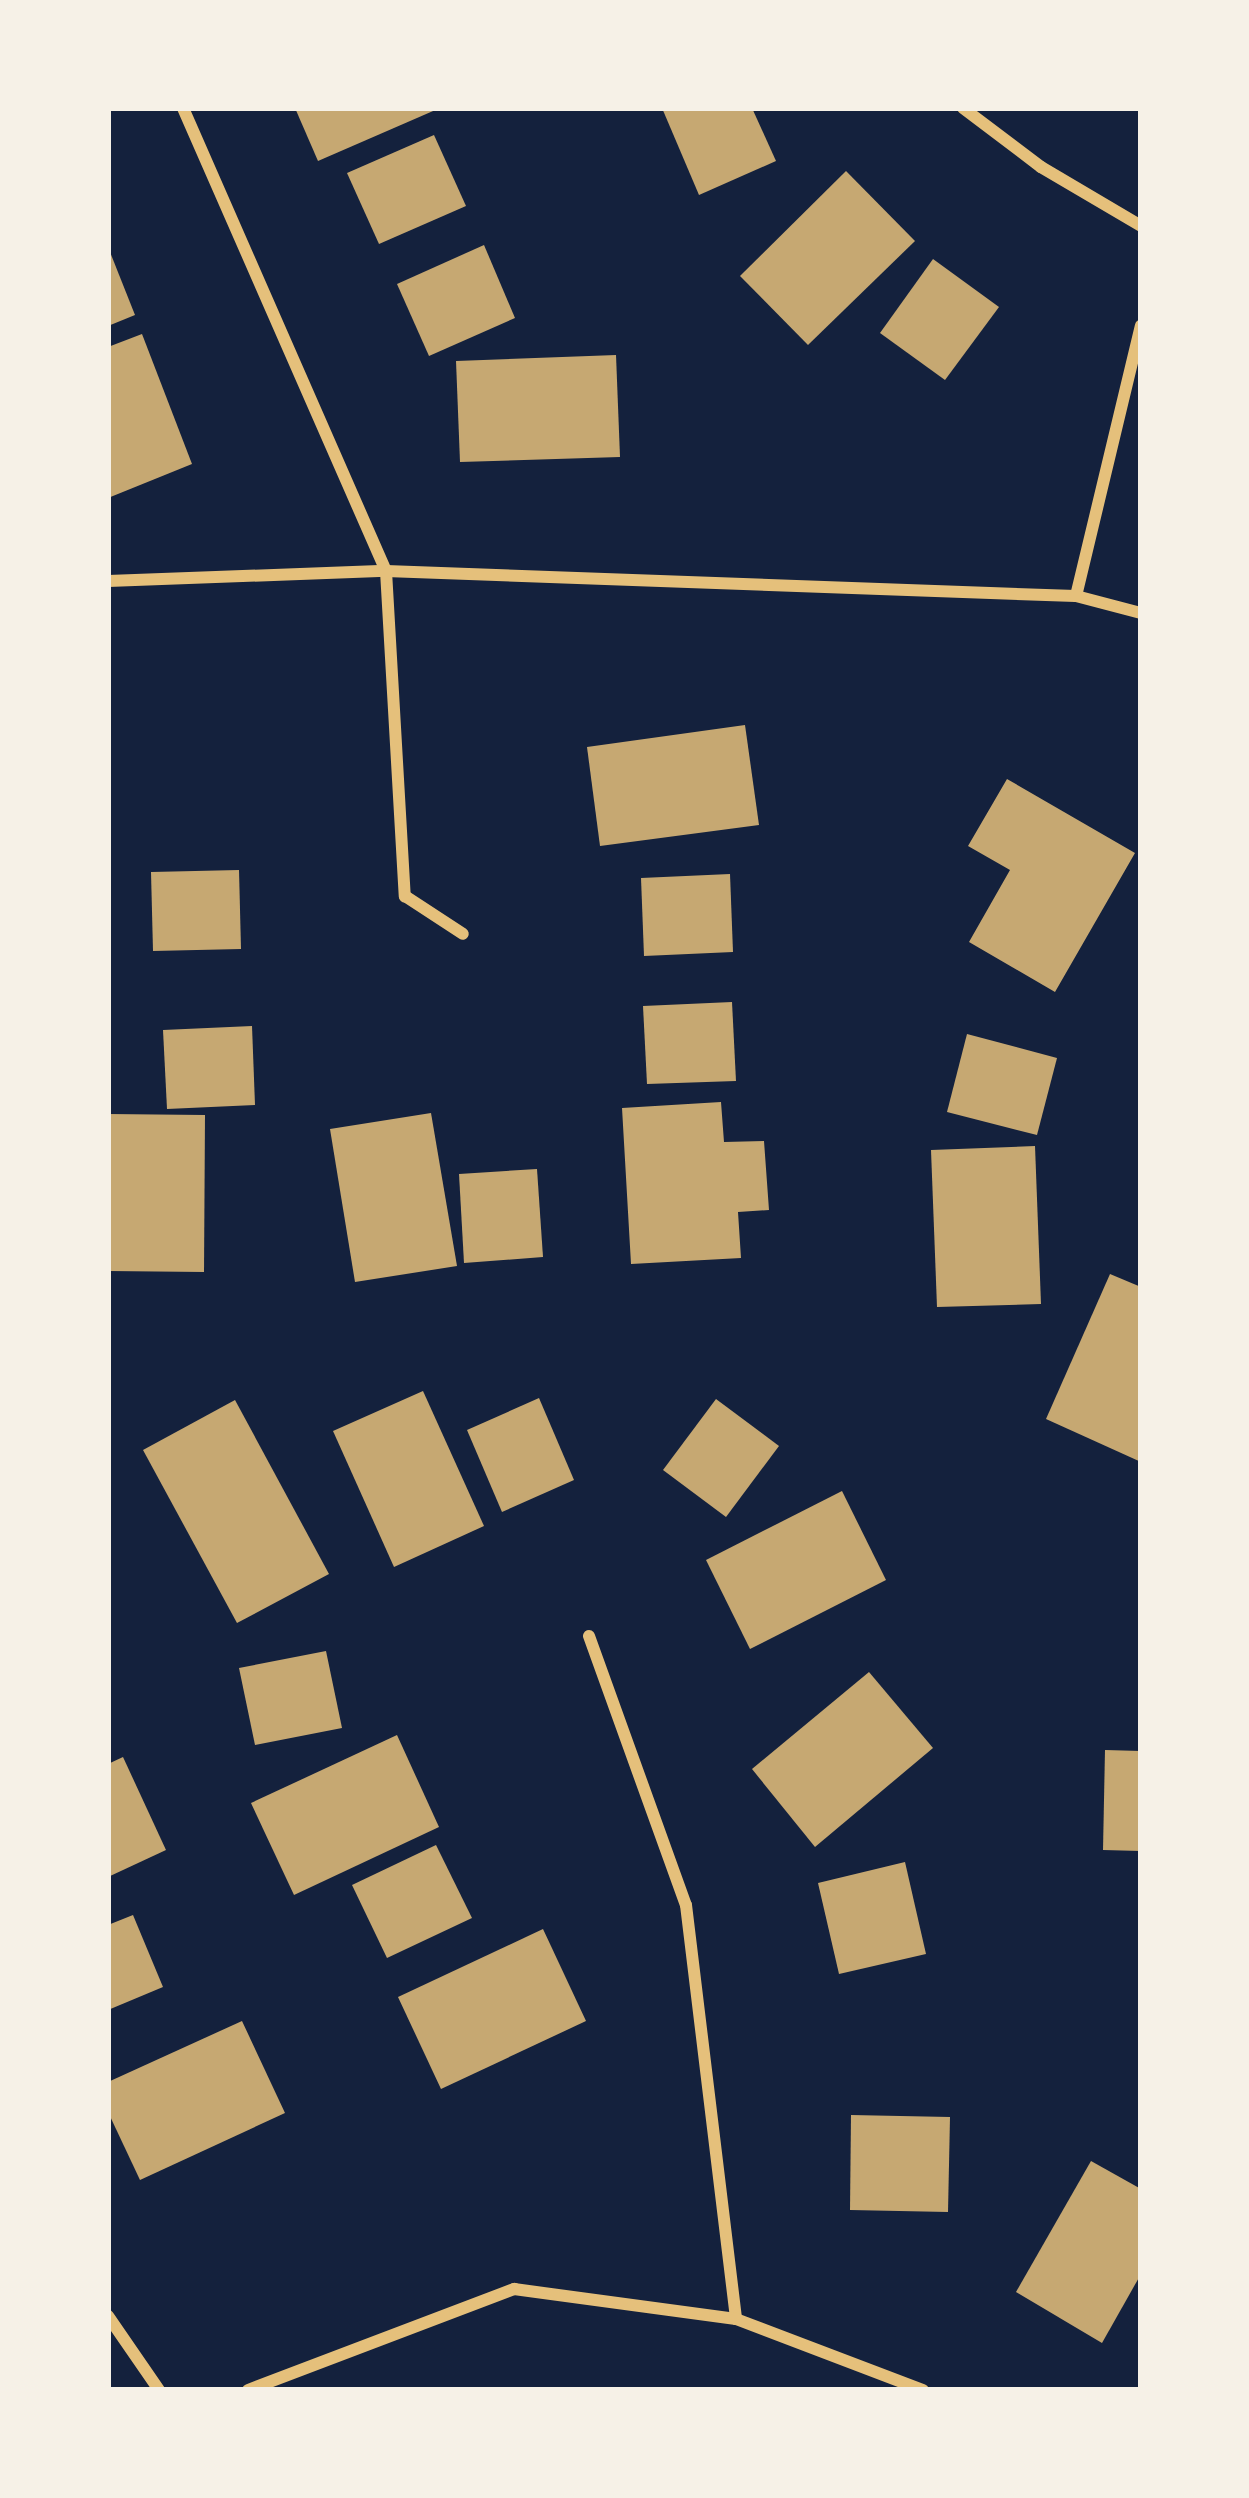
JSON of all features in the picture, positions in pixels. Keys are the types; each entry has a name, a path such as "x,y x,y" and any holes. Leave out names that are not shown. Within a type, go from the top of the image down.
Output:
{"street":[{"path":"183,108 386,571 405,896 463,934"},
{"path":"963,108 1041,167 1141,226"},
{"path":"1076,596 1141,326"},
{"path":"108,581 386,571 1076,596 1141,613"},
{"path":"589,1636 686,1905 736,2319"},
{"path":"248,2390 514,2289 736,2319 923,2390"},
{"path":"108,2315 159,2390"}],"building":[{"path":"295,108 440,108 318,161"},
{"path":"662,108 752,108 776,161 699,195"},
{"path":"434,135 466,206 379,244 347,173"},
{"path":"846,171 915,241 808,345 740,276"},
{"path":"484,245 515,318 429,356 397,284"},
{"path":"108,247 135,315 108,326"},
{"path":"933,259 999,307 945,380 880,333"},
{"path":"142,334 192,464 108,498 108,347"},
{"path":"616,355 620,457 460,462 456,361"},
{"path":"745,725 759,825 600,846 587,747"},
{"path":"1007,779 1135,853 1055,992 969,942 1010,870 968,846"},
{"path":"239,870 241,949 153,951 151,872"},
{"path":"730,874 733,952 644,956 641,878"},
{"path":"732,1002 736,1081 647,1084 643,1006"},
{"path":"252,1026 255,1105 167,1109 163,1030"},
{"path":"967,1034 1057,1058 1037,1135 947,1112"},
{"path":"721,1102 724,1142 764,1141 769,1210 738,1212 741,1258 631,1264 622,1108"},
{"path":"431,1113 457,1266 355,1282 330,1129"},
{"path":"108,1114 205,1115 204,1272 108,1271"},
{"path":"1035,1146 1041,1304 937,1307 931,1150"},
{"path":"537,1169 543,1257 464,1263 459,1174"},
{"path":"1110,1274 1141,1287 1141,1462 1046,1419"},
{"path":"423,1391 484,1526 394,1567 333,1431"},
{"path":"539,1398 574,1480 502,1512 467,1430"},
{"path":"716,1399 779,1446 726,1517 663,1470"},
{"path":"235,1400 329,1574 237,1623 143,1450"},
{"path":"842,1491 886,1580 750,1649 706,1560"},
{"path":"326,1651 342,1728 255,1745 239,1668"},
{"path":"869,1672 933,1748 815,1847 752,1769"},
{"path":"397,1735 439,1827 294,1895 251,1803"},
{"path":"1105,1750 1141,1751 1141,1851 1103,1850"},
{"path":"123,1757 166,1850 108,1877 108,1764"},
{"path":"436,1845 472,1918 387,1958 352,1885"},
{"path":"905,1862 926,1954 839,1974 818,1883"},
{"path":"133,1915 163,1987 108,2010 108,1925"},
{"path":"543,1929 586,2021 441,2089 398,1997"},
{"path":"242,2021 285,2113 140,2180 108,2112 108,2082"},
{"path":"851,2115 950,2117 948,2212 850,2210"},
{"path":"1091,2161 1141,2189 1141,2274 1102,2343 1016,2292"}]}
